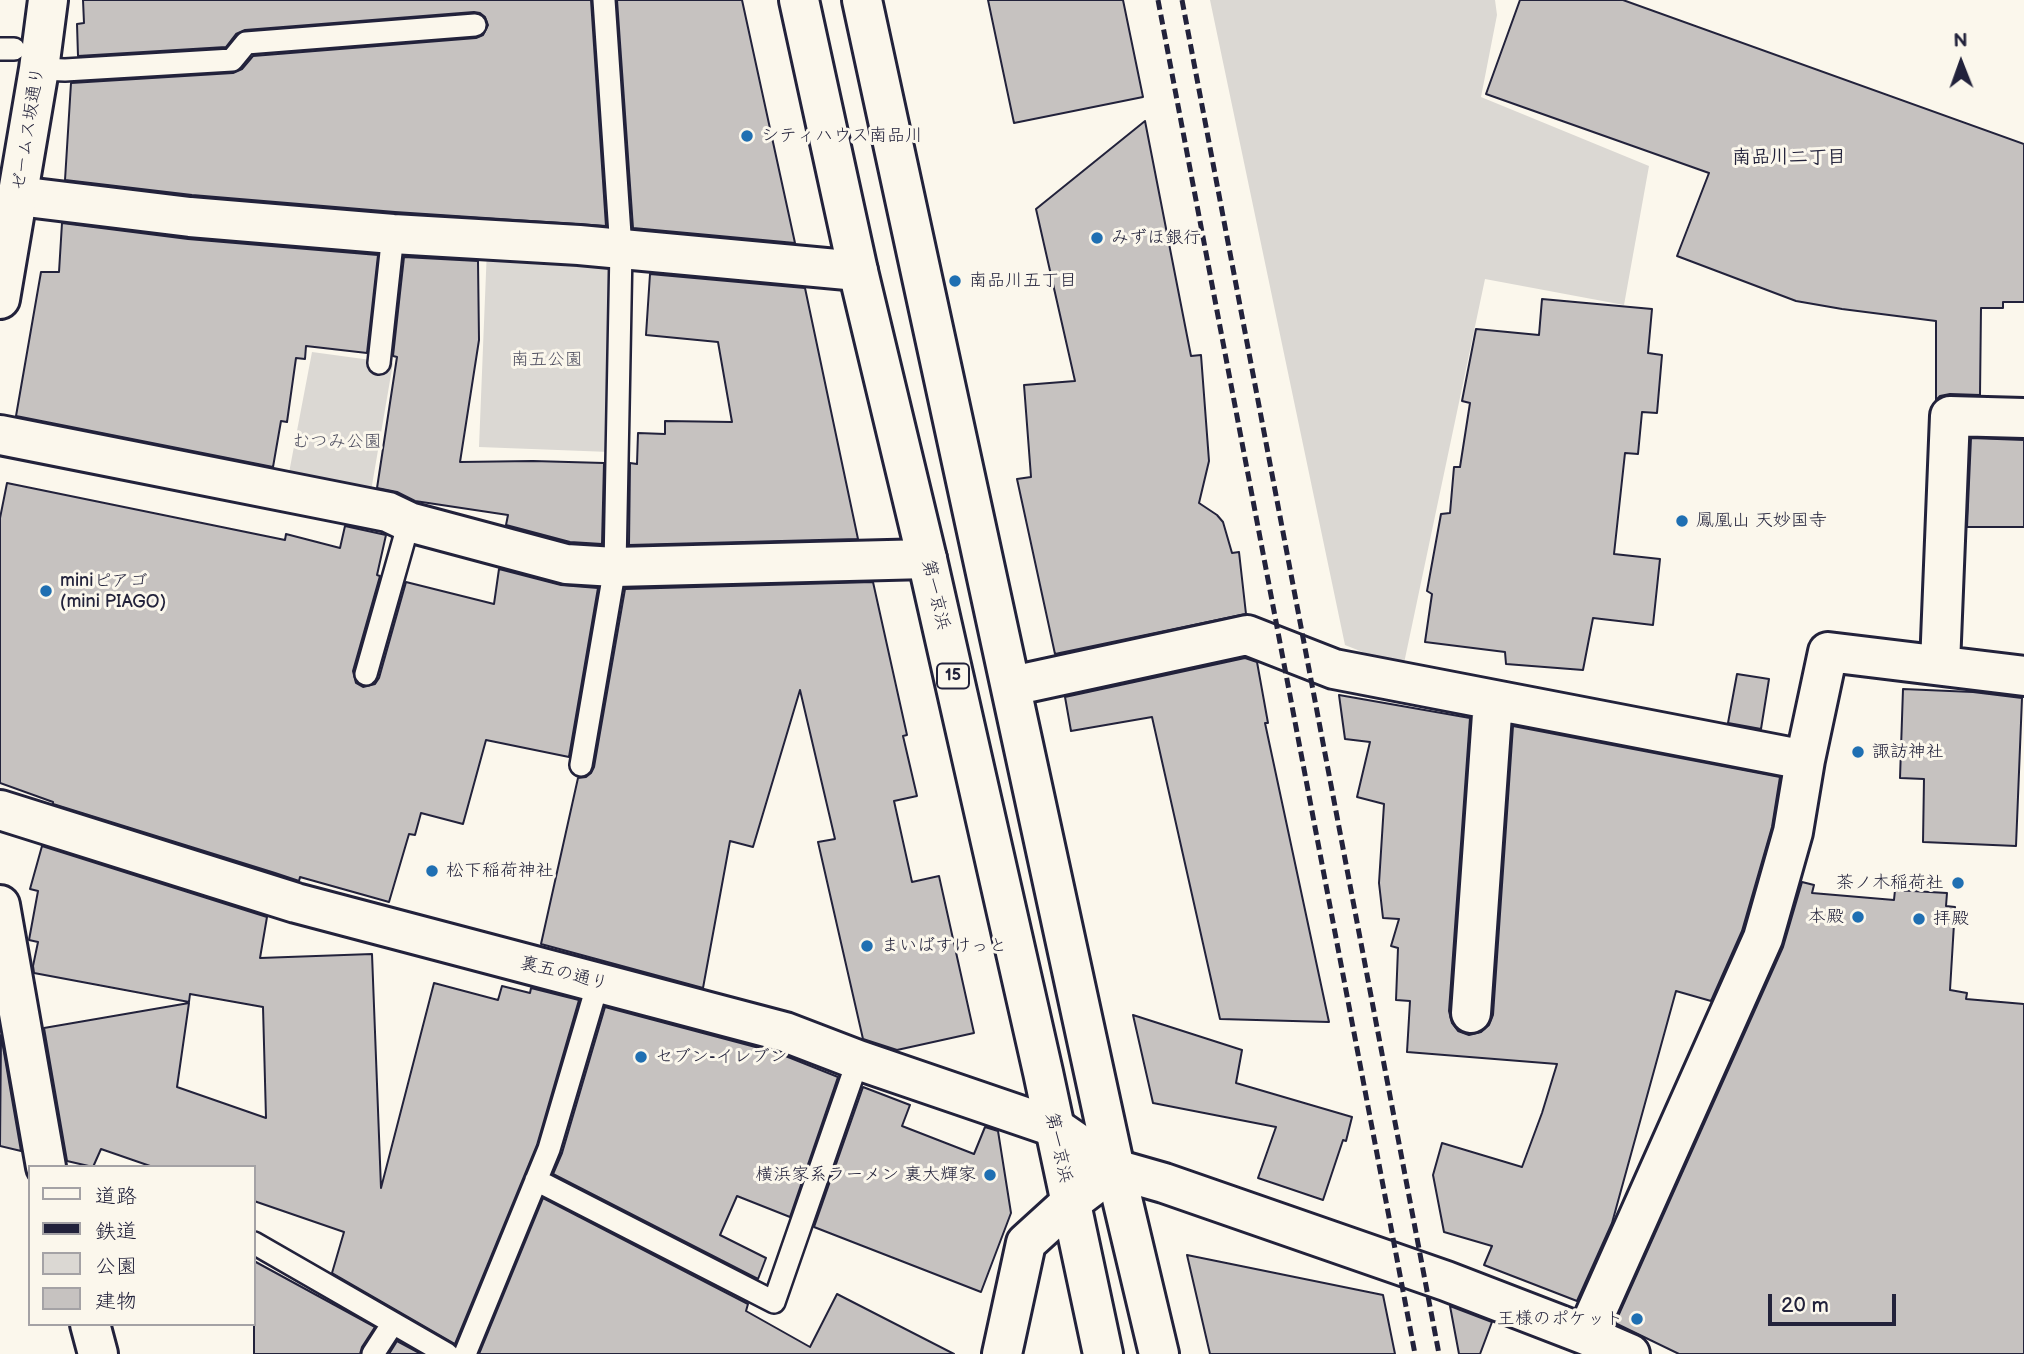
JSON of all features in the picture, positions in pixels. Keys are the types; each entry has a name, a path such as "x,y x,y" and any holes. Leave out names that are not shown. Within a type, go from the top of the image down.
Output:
{"main road":[{"name":"ゼームス坂通り","path":"0,299 3,261 18,196 18,55 48,0"},
{"name":"第一京浜","path":"799,0 858,271 927,559 1103,1354"},
{"path":"863,0 1115,1169 1159,1354"},
{"path":"18,196 190,217 858,271"},
{"path":"1940,665 1950,416 2024,418"},
{"path":"0,435 388,512 409,522 566,564 615,567 927,559"},
{"path":"1012,686 1247,635 1334,669 1805,760"},
{"path":"1586,1335 1763,938 1793,832 1828,652 2024,676"},
{"path":"1471,1013 1493,700"},
{"name":"裏五の通り","path":"0,810 296,903 785,1032 1054,1127 1115,1169 1164,1183 1433,1276 1630,1354"},
{"path":"0,905 48,1165"},
{"path":"1002,1354 1027,1243 1070,1203 1115,1169"},
{"path":"91,1326 98,1354"}],"lane":[{"path":"581,765 615,567 621,250 604,0"},
{"path":"18,55 65,70 232,60 246,43 475,25"},
{"path":"379,363 393,234"},
{"path":"366,674 409,522"},
{"path":"465,1354 549,1149 598,983"},
{"path":"536,1180 774,1302 858,1060"},
{"path":"256,1244 447,1354"},
{"path":"373,1354 393,1323"}],"green space":[{"path":"1210,0 1495,0 1497,15 1481,97 1649,166 1624,305 1485,279 1403,668 1345,645"},
{"name":"南五公園","path":"487,248 597,255 613,273 610,452 479,447"},
{"name":"むつみ公園","path":"312,352 393,363 371,491 288,478"}],"building":[{"path":"83,0 591,0 606,226 192,195 65,180 71,83 233,73 242,69 253,56 476,38 483,35 488,25 485,17 474,12 245,30 236,34 226,47 78,56 77,24 84,23"},
{"path":"617,0 742,0 795,243 633,228"},
{"path":"988,0 1123,0 1143,97 1014,123"},
{"path":"1520,0 1623,0 2024,144 2024,302 2003,302 2003,308 1981,308 1980,395 1950,394 1940,396 1936,400 1936,321 1796,301 1677,256 1709,173 1486,94"},
{"path":"1145,121 1191,356 1201,355 1209,461 1199,503 1223,522 1232,553 1239,552 1246,614 1055,654 1017,479 1031,477 1024,385 1075,381 1036,209"},
{"path":"62,223 188,239 378,255 367,353 306,346 305,359 296,358 287,422 281,421 273,467 16,416 41,272 59,272"},
{"path":"404,257 478,261 479,340 460,462 604,463 602,544 570,542 506,525 508,515 415,501 397,492 377,488 397,357 393,356"},
{"path":"650,274 805,288 858,539 629,545 630,463 637,464 638,433 665,434 665,421 732,422 718,342 646,335"},
{"path":"1542,299 1652,309 1648,353 1662,355 1657,413 1642,412 1638,454 1625,453 1614,554 1660,559 1653,625 1593,618 1583,670 1506,664 1505,652 1425,642 1432,594 1427,591 1441,514 1450,513 1454,467 1460,467 1470,403 1462,401 1476,329 1539,335"},
{"path":"1971,438 2024,440 2024,527 1967,527"},
{"path":"7,483 285,540 286,534 340,548 345,526 386,535 377,575 380,576 353,671 356,683 363,687 375,684 379,678 406,582 494,604 499,569 561,585 598,588 569,757 486,740 463,824 421,813 415,835 409,834 389,902 300,877 299,881 53,804 0,783 0,518"},
{"path":"873,582 907,735 903,736 917,796 894,801 912,882 939,876 974,1033 897,1050 863,1039 818,842 835,839 800,690 753,847 730,841 703,988 541,944 578,778 586,777 594,767 625,589"},
{"path":"1245,658 1257,662 1268,723 1265,723 1329,1022 1220,1019 1152,717 1071,731 1065,697"},
{"path":"1737,674 1769,679 1761,729 1728,723"},
{"path":"1903,689 1973,692 2022,698 2016,846 1923,842 1924,779 1900,778"},
{"path":"1339,695 1470,718 1449,1011 1452,1023 1458,1031 1469,1035 1481,1032 1489,1025 1493,1015 1513,726 1780,777 1772,827 1742,931 1711,1001 1676,991 1612,1223 1577,1301 1484,1265 1492,1246 1444,1232 1433,1175 1442,1143 1522,1167 1557,1064 1407,1052 1410,1001 1396,1000 1398,948 1391,946 1399,919 1383,918 1379,883 1384,804 1357,797 1370,742 1345,739"},
{"path":"42,846 267,917 260,958 372,954 381,1188 434,983 498,1000 502,986 530,993 531,988 579,1000 537,1145 455,1344 332,1273 344,1232 256,1202 256,1165 147,1165 101,1149 94,1165 67,1161 44,1028 189,1003 177,1087 266,1118 263,1007 190,994 189,1002 34,973 38,942 29,940 38,891 30,889"},
{"path":"1802,882 1814,885 1812,893 1894,900 1895,890 1947,893 1946,906 1955,907 1950,990 1967,993 1966,999 2024,1004 2024,1354 1679,1354 1615,1323 1783,947"},
{"path":"605,1007 778,1053 838,1077 790,1217 737,1196 720,1235 766,1258 758,1279 553,1174 562,1153"},
{"path":"1133,1015 1242,1050 1236,1083 1352,1117 1346,1141 1343,1140 1323,1200 1258,1178 1276,1127 1153,1103"},
{"path":"1,1035 21,1151 0,1146"},
{"path":"863,1087 910,1105 902,1126 974,1154 985,1127 998,1131 1011,1213 981,1292 814,1227"},
{"path":"543,1198 748,1304 746,1311 810,1347 837,1294 954,1354 479,1354"},
{"path":"1187,1255 1383,1295 1395,1354 1210,1354"},
{"path":"256,1262 375,1327 360,1354 254,1354"},
{"path":"1450,1306 1492,1322 1480,1354 1459,1354"},
{"path":"397,1341 421,1354 389,1354"}],"railway":[{"path":"1158,0 1415,1354"},
{"path":"1182,0 1439,1354"}],"place":[{"name":"シティハウス南品川","path":"747,136"},
{"name":"みずほ銀行","path":"1097,238"},
{"name":"南品川五丁目","path":"955,281"},
{"name":"鳳凰山 天妙国寺","path":"1682,521"},
{"name":"miniピアゴ (mini PIAGO)","path":"46,591"},
{"name":"諏訪神社","path":"1858,752"},
{"name":"松下稲荷神社","path":"432,871"},
{"name":"茶ノ木稲荷社","path":"1958,883"},
{"name":"本殿","path":"1858,917"},
{"name":"拝殿","path":"1919,919"},
{"name":"まいばすけっと","path":"867,946"},
{"name":"セブン-イレブン","path":"641,1057"},
{"name":"横浜家系ラーメン 裏大輝家","path":"990,1175"},
{"name":"王様のポケット","path":"1637,1319"}],"district":[{"name":"南品川二丁目","path":"1789,158"}]}
